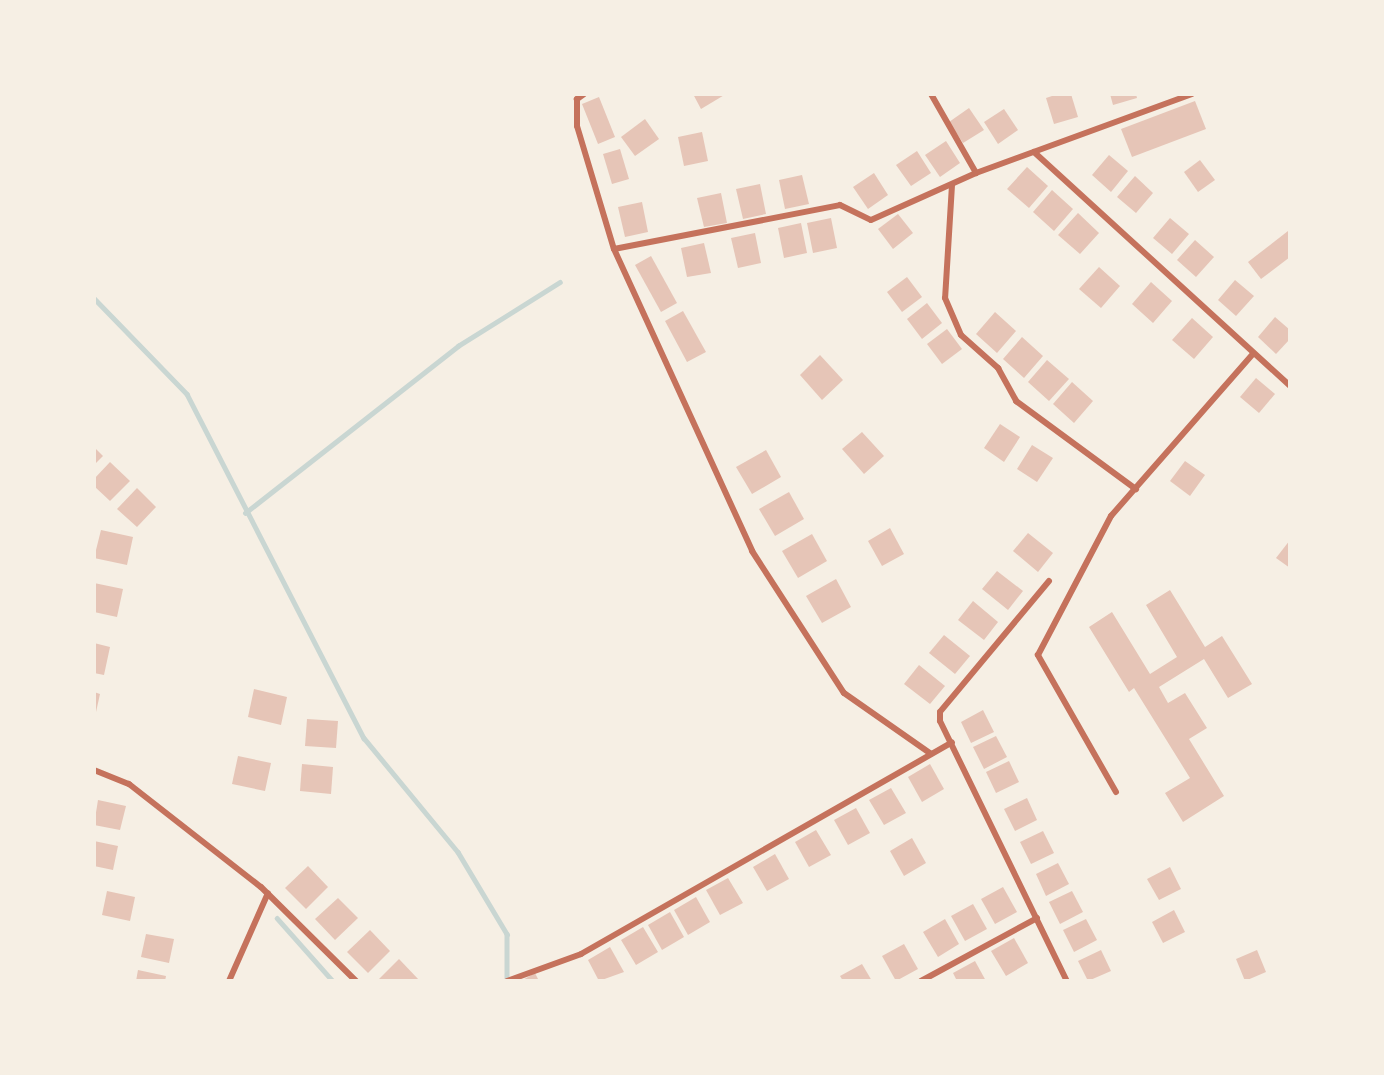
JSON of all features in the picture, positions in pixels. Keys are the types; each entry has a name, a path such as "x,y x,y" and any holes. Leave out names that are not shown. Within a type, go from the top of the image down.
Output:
{"street":[{"path":"584,94 577,99 577,125 614,250 752,551 844,693 931,754"},
{"path":"931,94 976,173"},
{"path":"614,250 840,205 871,220 976,173 1192,94"},
{"path":"1034,152 1252,355 1290,386"},
{"path":"952,185 945,298 961,335 998,368 1016,401 1136,489"},
{"path":"1116,792 1038,655 1111,516 1252,355"},
{"path":"1049,582 940,712 940,721 1067,981"},
{"path":"507,981 581,954 952,742"},
{"path":"94,770 129,784 268,893 356,981"},
{"path":"229,981 268,893"},
{"path":"921,981 1037,918"}],"building":[{"path":"693,94 726,94 701,109"},
{"path":"1071,94 1078,117 1054,124 1046,98"},
{"path":"1110,94 1136,94 1137,98 1113,105"},
{"path":"599,97 615,137 598,144 582,104"},
{"path":"1195,101 1206,129 1132,157 1121,129"},
{"path":"969,108 984,130 963,143 949,122"},
{"path":"1004,109 1018,130 998,144 984,122"},
{"path":"645,119 659,139 635,156 621,137"},
{"path":"702,132 708,161 684,166 678,137"},
{"path":"946,141 960,163 940,177 925,155"},
{"path":"620,149 629,179 612,184 603,154"},
{"path":"917,151 931,173 911,186 896,165"},
{"path":"1109,155 1128,171 1111,192 1092,175"},
{"path":"1200,160 1215,180 1198,192 1184,172"},
{"path":"1027,167 1048,186 1029,208 1007,189"},
{"path":"874,173 888,195 868,209 853,187"},
{"path":"802,175 809,204 785,209 779,180"},
{"path":"1135,176 1153,193 1136,213 1117,197"},
{"path":"760,184 766,214 743,219 736,189"},
{"path":"1052,190 1073,209 1054,231 1033,212"},
{"path":"721,193 727,223 704,227 697,198"},
{"path":"642,202 648,232 625,237 618,207"},
{"path":"1078,213 1099,233 1080,254 1058,235"},
{"path":"898,214 913,233 893,249 878,229"},
{"path":"831,218 837,248 813,253 807,223"},
{"path":"1170,218 1189,234 1172,254 1153,238"},
{"path":"801,223 807,253 784,258 778,228"},
{"path":"1288,231 1290,257 1261,279 1248,262"},
{"path":"755,233 761,263 738,268 731,238"},
{"path":"1195,240 1214,257 1196,277 1177,260"},
{"path":"704,243 711,273 687,277 681,248"},
{"path":"651,256 677,303 661,312 635,265"},
{"path":"1099,267 1120,286 1101,308 1079,289"},
{"path":"907,277 922,297 902,312 887,292"},
{"path":"1235,280 1254,296 1236,316 1218,300"},
{"path":"1151,282 1172,301 1153,323 1132,304"},
{"path":"927,303 942,323 922,339 907,319"},
{"path":"683,311 706,352 687,362 665,321"},
{"path":"995,312 1016,331 997,353 976,334"},
{"path":"1275,317 1290,330 1290,339 1276,354 1258,337"},
{"path":"1192,318 1213,337 1194,359 1172,340"},
{"path":"947,329 962,349 942,364 927,344"},
{"path":"1022,337 1043,356 1024,378 1003,359"},
{"path":"820,355 843,380 822,400 800,375"},
{"path":"1047,360 1069,379 1049,401 1028,382"},
{"path":"1256,378 1275,394 1259,413 1240,397"},
{"path":"1072,382 1093,401 1074,423 1053,404"},
{"path":"1000,424 1020,437 1004,462 984,448"},
{"path":"862,432 884,456 864,474 842,449"},
{"path":"1032,445 1053,458 1037,482 1017,469"},
{"path":"94,447 103,456 94,465"},
{"path":"766,450 781,477 752,494 736,467"},
{"path":"1185,461 1205,475 1190,496 1170,481"},
{"path":"110,462 130,481 110,501 94,486 94,479"},
{"path":"137,488 156,507 137,527 117,509"},
{"path":"789,492 804,519 775,536 759,509"},
{"path":"890,528 904,554 882,566 868,541"},
{"path":"101,530 133,537 127,565 94,558"},
{"path":"1028,533 1053,553 1038,572 1013,551"},
{"path":"812,534 827,561 798,578 782,551"},
{"path":"1290,540 1290,568 1276,558"},
{"path":"997,571 1023,591 1008,610 982,589"},
{"path":"836,579 851,607 822,623 806,596"},
{"path":"94,583 123,589 117,617 94,612"},
{"path":"1170,590 1205,647 1222,636 1252,684 1228,698 1204,659 1159,687 1168,703 1185,693 1207,728 1189,739 1224,796 1183,822 1165,793 1190,778 1134,688 1129,692 1089,627 1112,612 1150,674 1177,657 1146,605"},
{"path":"973,601 998,622 984,640 958,620"},
{"path":"944,635 970,656 955,674 929,653"},
{"path":"94,643 110,647 104,675 94,673"},
{"path":"919,665 945,686 930,704 904,684"},
{"path":"254,689 287,697 281,725 248,717"},
{"path":"94,692 100,694 96,712 94,711"},
{"path":"983,710 994,732 971,743 961,722"},
{"path":"307,719 338,721 336,748 305,746"},
{"path":"996,736 1007,757 984,769 973,747"},
{"path":"238,756 271,763 265,791 232,784"},
{"path":"1009,761 1019,782 996,793 986,772"},
{"path":"302,764 333,767 331,794 300,791"},
{"path":"930,764 944,789 922,802 908,777"},
{"path":"891,788 906,813 884,825 869,800"},
{"path":"1027,798 1037,820 1015,831 1004,809"},
{"path":"98,800 126,806 120,830 94,825"},
{"path":"856,808 870,833 848,845 834,820"},
{"path":"816,830 831,855 809,867 795,842"},
{"path":"1043,831 1054,853 1031,864 1020,842"},
{"path":"912,838 926,863 904,876 890,851"},
{"path":"94,841 118,846 113,870 94,866"},
{"path":"775,854 789,879 767,891 753,867"},
{"path":"1058,863 1069,884 1046,896 1036,874"},
{"path":"308,866 328,887 306,909 285,888"},
{"path":"1170,867 1181,889 1159,900 1147,879"},
{"path":"728,878 743,903 720,915 706,890"},
{"path":"1003,887 1017,912 995,924 981,899"},
{"path":"107,891 135,897 130,921 102,915"},
{"path":"1072,891 1083,912 1060,924 1049,902"},
{"path":"696,897 710,922 688,935 674,910"},
{"path":"338,898 358,918 335,940 315,919"},
{"path":"973,904 987,929 965,941 951,916"},
{"path":"1174,910 1185,932 1163,943 1152,922"},
{"path":"670,912 684,937 662,950 648,925"},
{"path":"945,919 959,944 938,957 923,932"},
{"path":"1086,919 1097,940 1074,952 1063,930"},
{"path":"643,927 658,952 636,965 621,940"},
{"path":"370,930 390,951 368,973 347,952"},
{"path":"146,934 174,939 169,963 141,957"},
{"path":"1014,938 1028,963 1006,976 991,951"},
{"path":"904,944 918,969 896,981 882,956"},
{"path":"610,947 624,972 599,981 588,960"},
{"path":"1101,950 1111,971 1088,981 1078,961"},
{"path":"1257,950 1266,972 1245,981 1236,959"},
{"path":"399,959 420,981 377,981"},
{"path":"975,961 986,981 957,981 953,973"},
{"path":"862,964 872,981 843,981 840,976"},
{"path":"138,970 166,976 165,981 136,981"},
{"path":"535,973 539,981 521,981"}],"waterway":[{"path":"245,513 458,346 560,282"},
{"path":"94,298 187,394 364,738 458,852 507,934 507,981"},
{"path":"277,918 333,981"}]}
